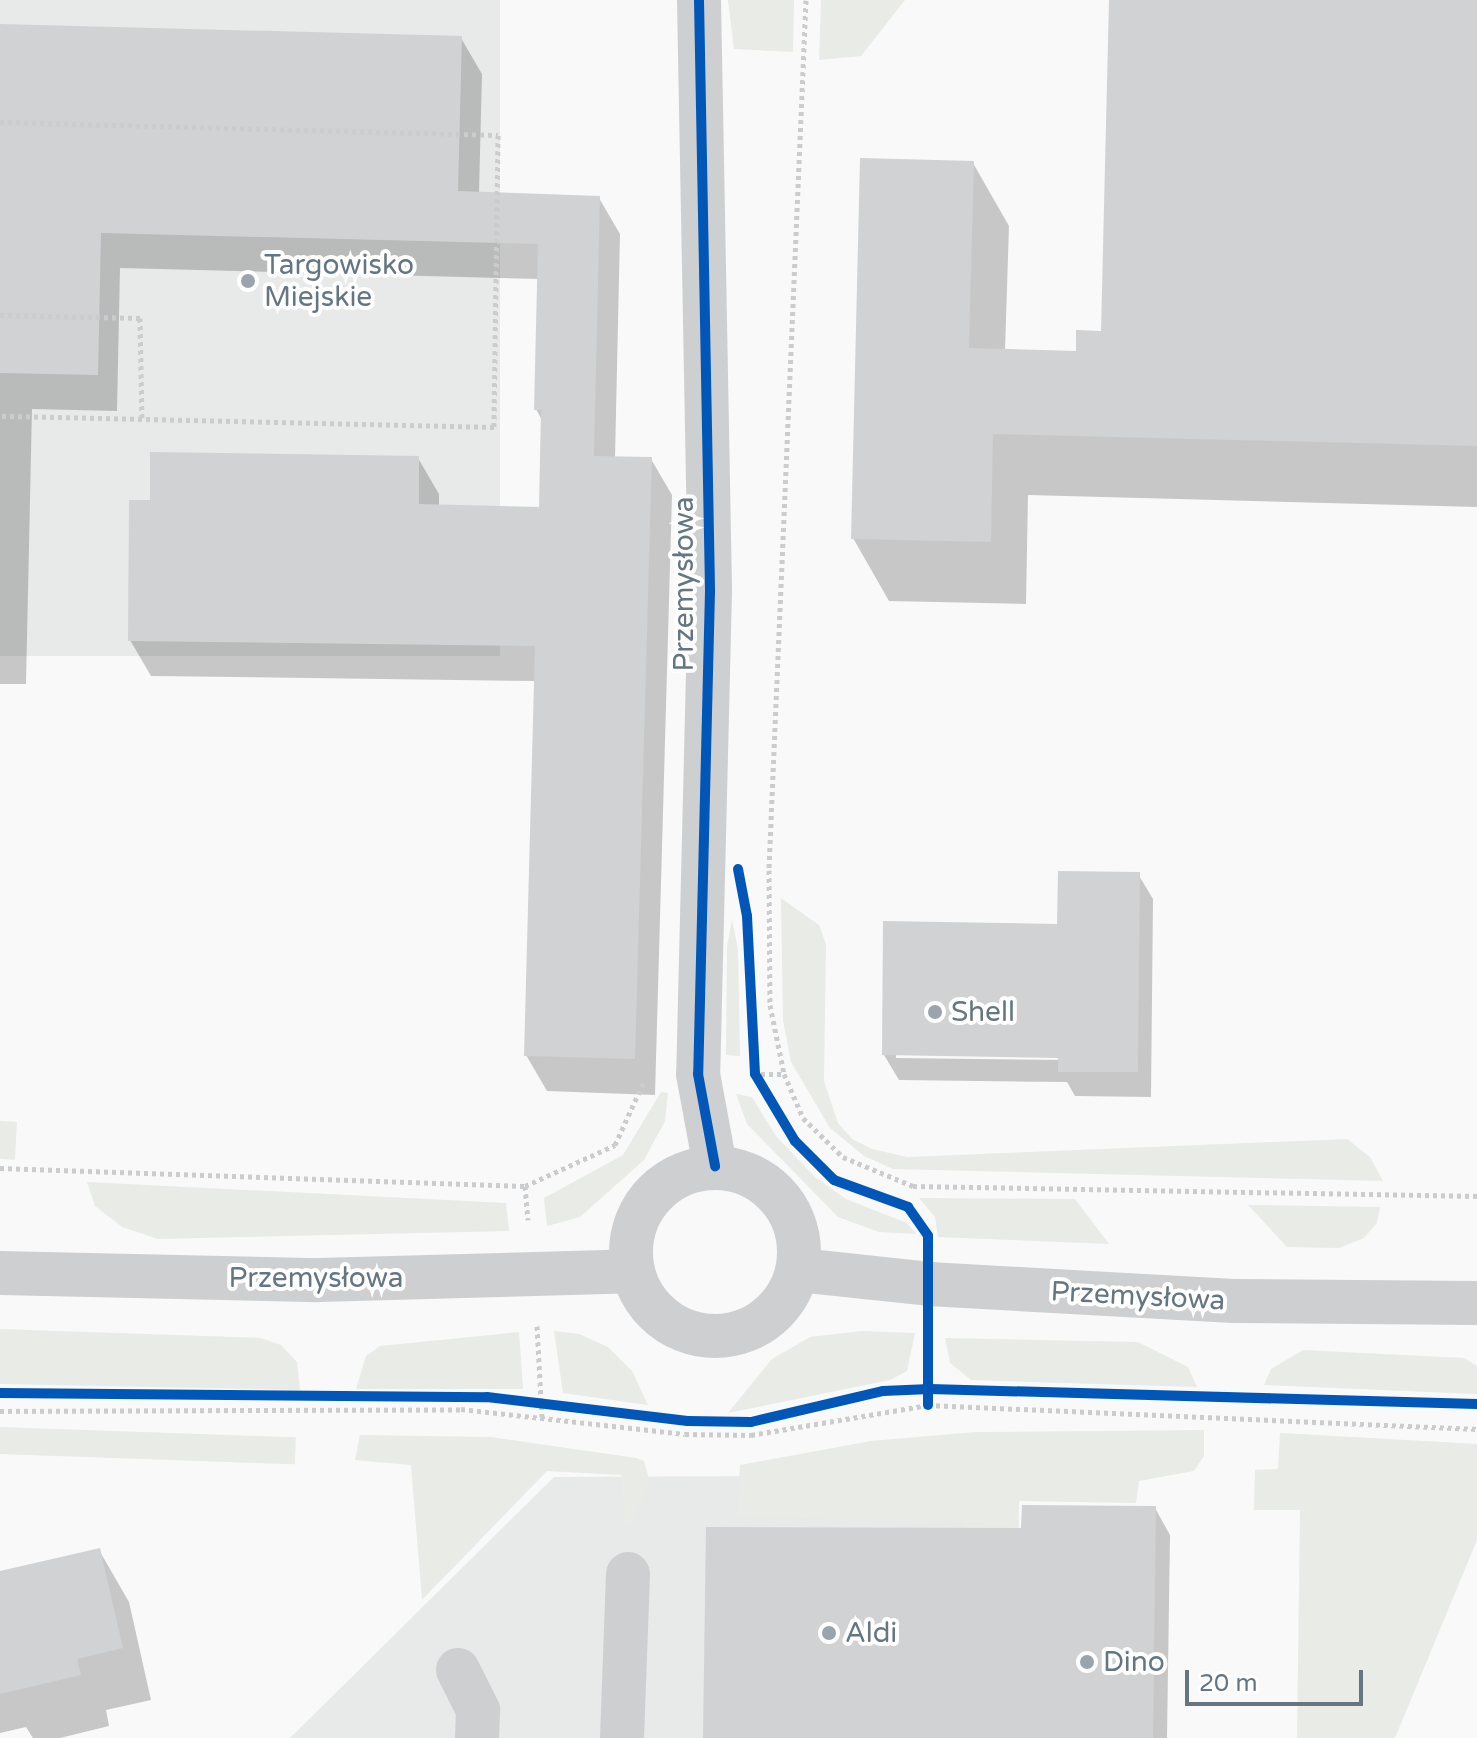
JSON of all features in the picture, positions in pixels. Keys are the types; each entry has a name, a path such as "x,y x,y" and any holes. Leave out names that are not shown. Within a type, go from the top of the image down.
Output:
{"street":[{"name":"Przemysłowa","path":"699,0 710,591 698,1074 715,1166"},
{"path":"715,1166 752,1174 782,1198 799,1232 799,1270 782,1305 753,1329 715,1338 678,1329 648,1305 632,1271 631,1232 647,1198 678,1174 715,1166"},
{"name":"Przemysłowa","path":"799,1270 929,1284 1234,1301 1477,1303"},
{"name":"Przemysłowa","path":"0,1273 319,1280 632,1271"},
{"path":"622,1738 628,1574"},
{"path":"458,1670 478,1710 477,1738"}],"path":[{"path":"806,0 785,592 770,813 770,1005 784,1074 803,1118 843,1157 913,1186 1477,1196"},
{"path":"0,122 498,135 494,427 0,416"},
{"path":"0,315 140,318 142,420"},
{"path":"753,1059 755,1074 762,1087"},
{"path":"0,1168 525,1186 615,1145 648,1073 784,1074"},
{"path":"928,1405 930,1389"},
{"path":"308,1396 473,1397"},
{"path":"528,1400 557,1403"},
{"path":"0,1411 461,1409 685,1434 751,1435 928,1405 1477,1429"},
{"path":"620,1413 688,1421 766,1418"}],"shaded area":[{"name":"Targowisko Miejskie","path":"0,0 500,0 500,656 0,656"},
{"path":"728,0 794,0 793,52 734,49"},
{"path":"821,0 905,0 861,56 819,60"},
{"path":"781,898 819,925 826,944 824,1081 838,1123 852,1139 872,1149 907,1157 1347,1139 1370,1157 1383,1181 893,1169 864,1156 830,1128 791,1062 783,1020"},
{"path":"732,920 738,949 740,1056 726,1055 727,946"},
{"path":"661,1092 668,1093 665,1121 644,1160 580,1217 547,1226 544,1198 623,1155"},
{"path":"736,1094 752,1097 776,1136 815,1177 846,1199 907,1223 916,1234 879,1232 838,1217 747,1124"},
{"path":"0,1121 17,1122 15,1160 0,1159"},
{"path":"87,1182 506,1203 509,1231 158,1239 122,1227 95,1206"},
{"path":"919,1198 1075,1199 1109,1244 938,1237 935,1217"},
{"path":"1248,1205 1380,1207 1377,1223 1364,1238 1339,1248 1287,1247"},
{"path":"0,1329 261,1338 281,1345 297,1362 300,1390 0,1384"},
{"path":"554,1331 579,1334 608,1347 632,1371 648,1405 563,1393"},
{"path":"862,1331 915,1333 907,1371 890,1380 728,1413 772,1359 810,1337"},
{"path":"519,1332 523,1389 356,1389 366,1356 380,1346"},
{"path":"945,1338 1138,1342 1188,1367 1197,1387 971,1380 950,1363"},
{"path":"1303,1350 1464,1358 1477,1366 1477,1394 1264,1385 1271,1369"},
{"path":"0,1427 296,1437 295,1464 0,1454"},
{"path":"1204,1430 1204,1456 1194,1471 1139,1481 1136,1503 1019,1501 1017,1738 962,1738 963,1522 737,1517 740,1465 871,1441 976,1432"},
{"path":"1280,1433 1477,1444 1477,1540 1395,1738 1297,1738 1300,1510 1254,1510 1255,1470 1278,1469"},
{"path":"360,1435 491,1437 636,1458 644,1461 650,1482 632,1522 624,1525 621,1475 547,1471 422,1600 411,1465 355,1460"},
{"path":"993,1475 989,1738 290,1738 554,1477"}],"building":[{"path":"1109,0 1477,0 1477,446 993,434 991,542 851,539 860,158 974,161 969,348 1076,351 1076,330 1101,331"},
{"path":"0,24 462,36 458,191 600,196 594,456 652,457 635,1059 524,1056 535,646 128,641 129,500 150,500 150,452 419,456 419,504 539,507 541,410 534,410 538,244 101,233 98,375 0,373"},
{"path":"1058,871 1140,872 1138,1072 1058,1072 1058,1058 882,1055 883,921 1057,924"},
{"path":"1022,1505 1156,1506 1153,1738 703,1738 706,1527 1021,1528"},
{"path":"100,1548 123,1648 77,1659 81,1675 0,1694 0,1571"}],"cycle path":[{"path":"699,0 710,591 698,1074 715,1166"},
{"path":"738,869 747,916 755,1074 795,1141 834,1180 908,1207 928,1236 928,1405"},
{"path":"0,1393 487,1397 688,1421 751,1422 883,1391 930,1389 1477,1404"}],"place":[{"name":"Targowisko Miejskie","path":"248,281"},
{"name":"Shell","path":"935,1012"},
{"name":"Aldi","path":"829,1633"},
{"name":"Dino","path":"1087,1662"}]}
